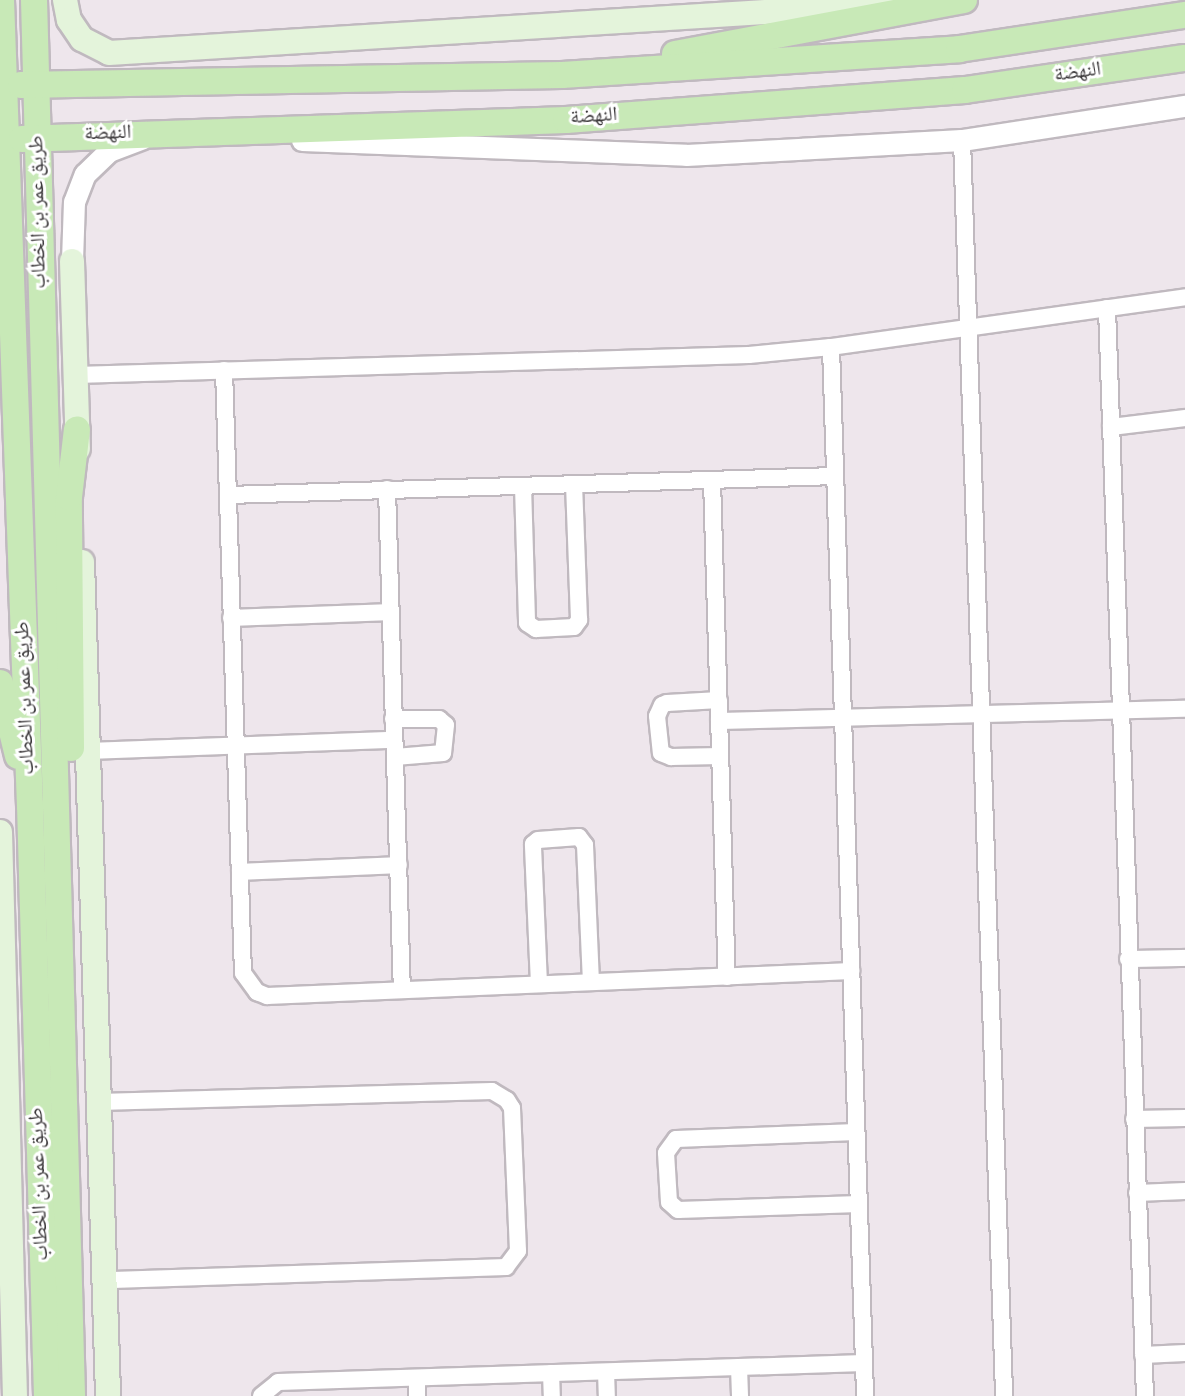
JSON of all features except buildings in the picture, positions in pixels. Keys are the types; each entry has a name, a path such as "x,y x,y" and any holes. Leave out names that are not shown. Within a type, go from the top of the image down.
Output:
{"main road":[{"name":"طريق عمر بن الخطاب","path":"1,0 3,140 11,248 30,805 46,1396"},
{"name":"طريق عمر بن الخطاب","path":"34,0 65,1234 72,1396"},
{"path":"65,0 69,20 82,39 109,53 964,0"},
{"path":"562,75 964,0"},
{"path":"2,86 562,75 959,49 1185,15"},
{"name":"النهضة","path":"3,140 578,119 964,90 1185,57"},
{"path":"0,276 11,248"},
{"path":"72,261 108,1396"},
{"path":"57,888 71,810 69,497 77,429"},
{"path":"0,683 30,805"},
{"path":"0,832 6,1296 15,1396"},
{"path":"65,1234 87,1396"}],"street":[{"path":"72,261 74,202 85,174 109,152 152,134 686,155 962,140 1185,106"},
{"path":"962,140 1005,1396"},
{"path":"76,375 749,355 831,347 1185,297"},
{"path":"1107,308 1145,1396"},
{"path":"831,347 865,1396"},
{"path":"224,370 243,973 256,992 267,996 402,988 850,971"},
{"path":"1110,427 1185,418"},
{"path":"228,495 835,476"},
{"path":"712,480 727,976"},
{"path":"524,486 527,623 536,629 574,627 579,620 574,484"},
{"path":"387,489 402,988"},
{"path":"231,618 391,612"},
{"path":"718,700 667,703 657,716 661,753 671,757 720,756"},
{"path":"719,721 1185,709"},
{"path":"88,752 235,745 394,749 443,753 446,725 439,719 393,718"},
{"path":"539,984 533,844 538,840 579,837 585,845 591,982"},
{"path":"240,872 399,865"},
{"path":"1128,959 1185,958"},
{"path":"99,1102 492,1091 507,1100 512,1108 518,1251 506,1267 105,1280"},
{"path":"1134,1119 1185,1118"},
{"path":"856,1132 676,1139 666,1153 669,1202 678,1210 859,1204"},
{"path":"1137,1193 1185,1191"},
{"path":"1143,1355 1185,1353"},
{"path":"261,1396 278,1382 864,1363"},
{"path":"739,1367 740,1396"},
{"path":"606,1372 607,1396"},
{"path":"551,1373 552,1396"},
{"path":"417,1378 417,1396"}]}
